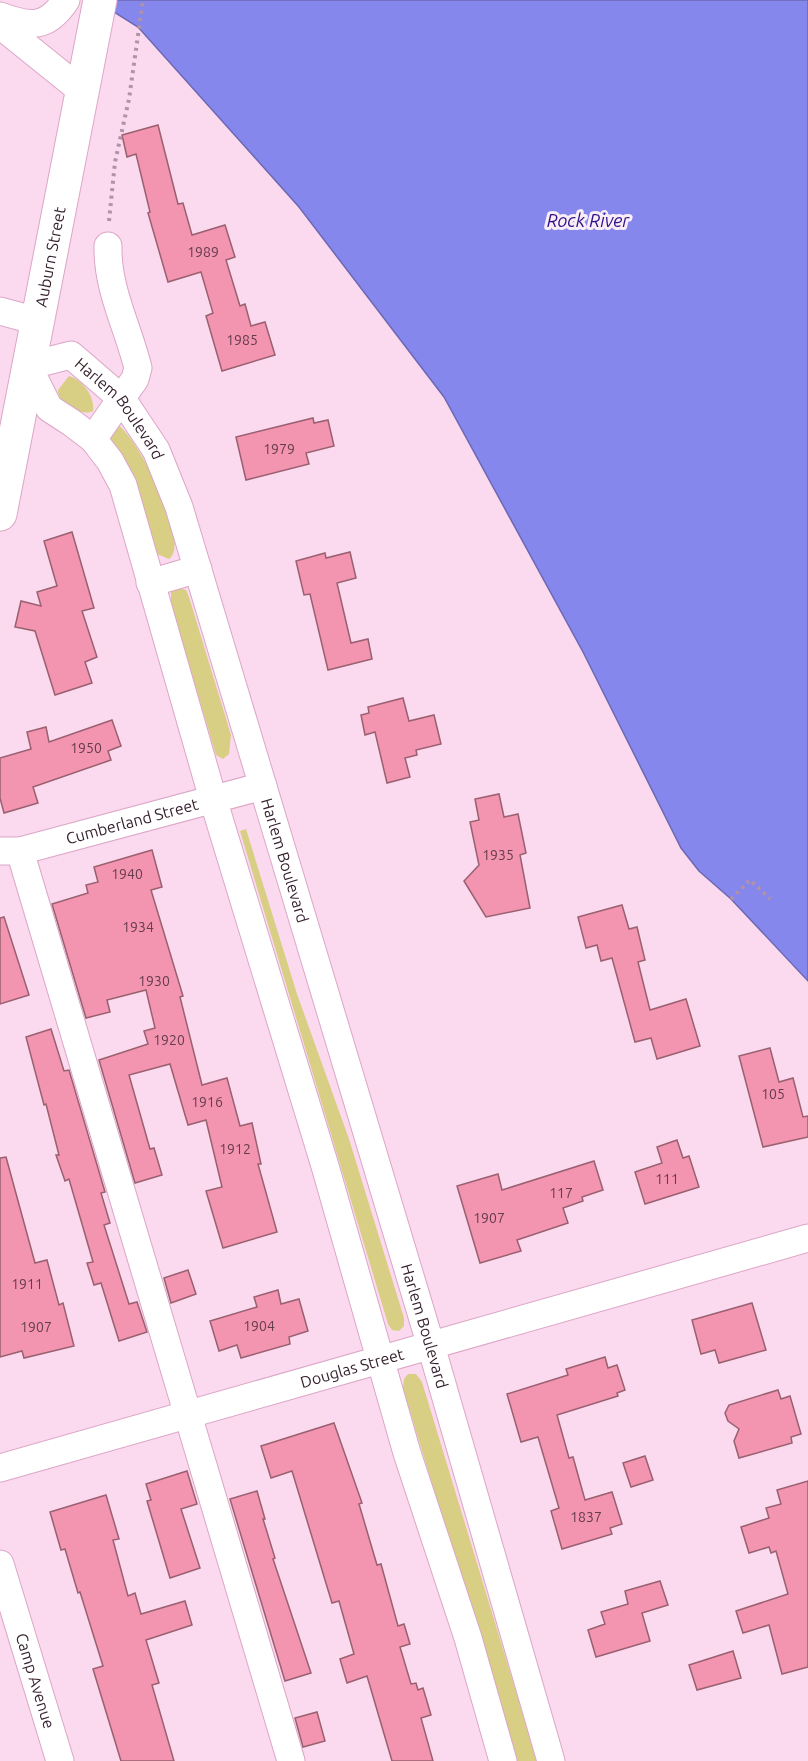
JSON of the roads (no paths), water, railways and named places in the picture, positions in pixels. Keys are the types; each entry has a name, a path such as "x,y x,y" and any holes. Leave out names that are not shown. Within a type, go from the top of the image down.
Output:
{"main road":[{"name":"Auburn Street","path":"0,514 100,0"}],"street":[{"path":"0,16 18,22 34,23 51,18 66,0"},
{"path":"0,25 82,91"},
{"path":"93,439 135,379 138,368 110,281 108,246"},
{"path":"0,311 37,321"},
{"name":"Harlem Boulevard","path":"28,366 71,355 122,399 156,450 179,507 431,1346 551,1761"},
{"path":"28,366 49,408 93,439 110,461 123,485 213,799 325,1166 407,1453 468,1638 503,1761"},
{"path":"150,583 198,569"},
{"name":"Cumberland Street","path":"10,851 263,786"},
{"path":"10,851 188,1416 291,1761"},
{"name":"Douglas Street","path":"0,1468 808,1238"},
{"name":"Camp Avenue","path":"0,1564 60,1761"}],"water":[{"name":"Rock River","path":"95,0 808,0 808,981 731,899 699,871 681,848 583,652 444,397 299,207 138,27"}]}
